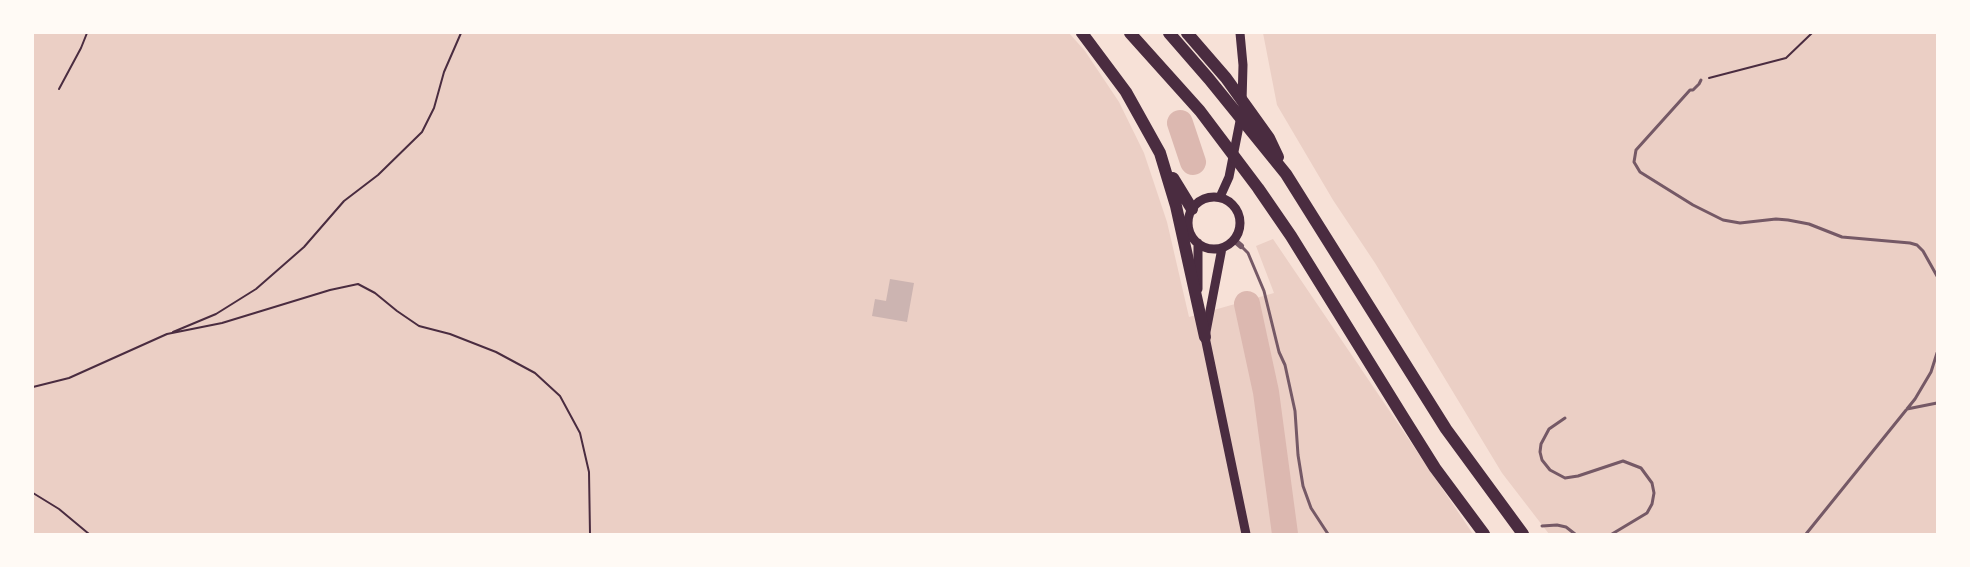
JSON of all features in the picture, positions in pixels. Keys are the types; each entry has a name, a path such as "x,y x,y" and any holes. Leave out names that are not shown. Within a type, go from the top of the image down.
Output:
{"highway":[{"path":"1082,33 1126,92 1166,167 1192,209"},
{"path":"1130,33 1200,111 1242,165 1291,236 1435,468 1484,534"},
{"path":"1169,33 1286,174 1446,429 1523,534"},
{"path":"1187,33 1226,78 1269,138 1286,174"},
{"path":"1166,167 1205,337"}],"main road":[{"path":"1220,197 1229,177 1242,108 1243,65 1240,33"},
{"path":"1220,197 1229,201 1239,214 1241,224 1238,243 1209,249 1198,243 1190,231 1189,216 1192,209 1204,198 1220,197"},
{"path":"1198,243 1198,303"},
{"path":"1222,248 1205,337 1246,534"}],"lane":[{"path":"1701,80 1636,150 1634,162 1640,172 1693,205 1723,220 1740,223 1788,220 1809,224 1842,237 1917,245 1923,250 1937,276"},
{"path":"1238,243 1248,253 1264,291 1279,351 1285,365 1295,411 1298,455 1304,486 1311,508 1328,534"},
{"path":"1806,534 1906,409 1932,372 1937,353"},
{"path":"1906,409 1937,403"},
{"path":"1565,418 1550,429 1541,444 1542,460 1550,470 1565,478 1623,461 1641,468 1652,483 1654,493 1647,513 1612,534"},
{"path":"1542,526 1566,527 1575,534"}],"path":[{"path":"59,89 87,33"},
{"path":"33,387 69,378 216,314 256,289 304,247 344,201 378,175 422,132 434,108 444,72 461,33"},
{"path":"1701,80 1786,58 1812,33"},
{"path":"167,334 222,323 330,290 358,284 375,293 419,326 450,334 496,352 535,373 560,396 580,433 589,472 590,534"},
{"path":"33,493 59,509 89,534"}],"shaded area":[{"path":"33,33 1069,33 1085,51 1119,102 1144,153 1167,222 1189,317 1274,293 1256,246 1273,239 1473,534 33,534"},
{"path":"1263,33 1937,33 1937,534 1549,534 1502,473 1277,105"}],"building":[{"path":"890,279 914,283 907,322 872,316 875,299 886,301"}],"waterway":[{"path":"1180,123 1193,162"},
{"path":"1247,304 1266,392 1285,534"}]}
